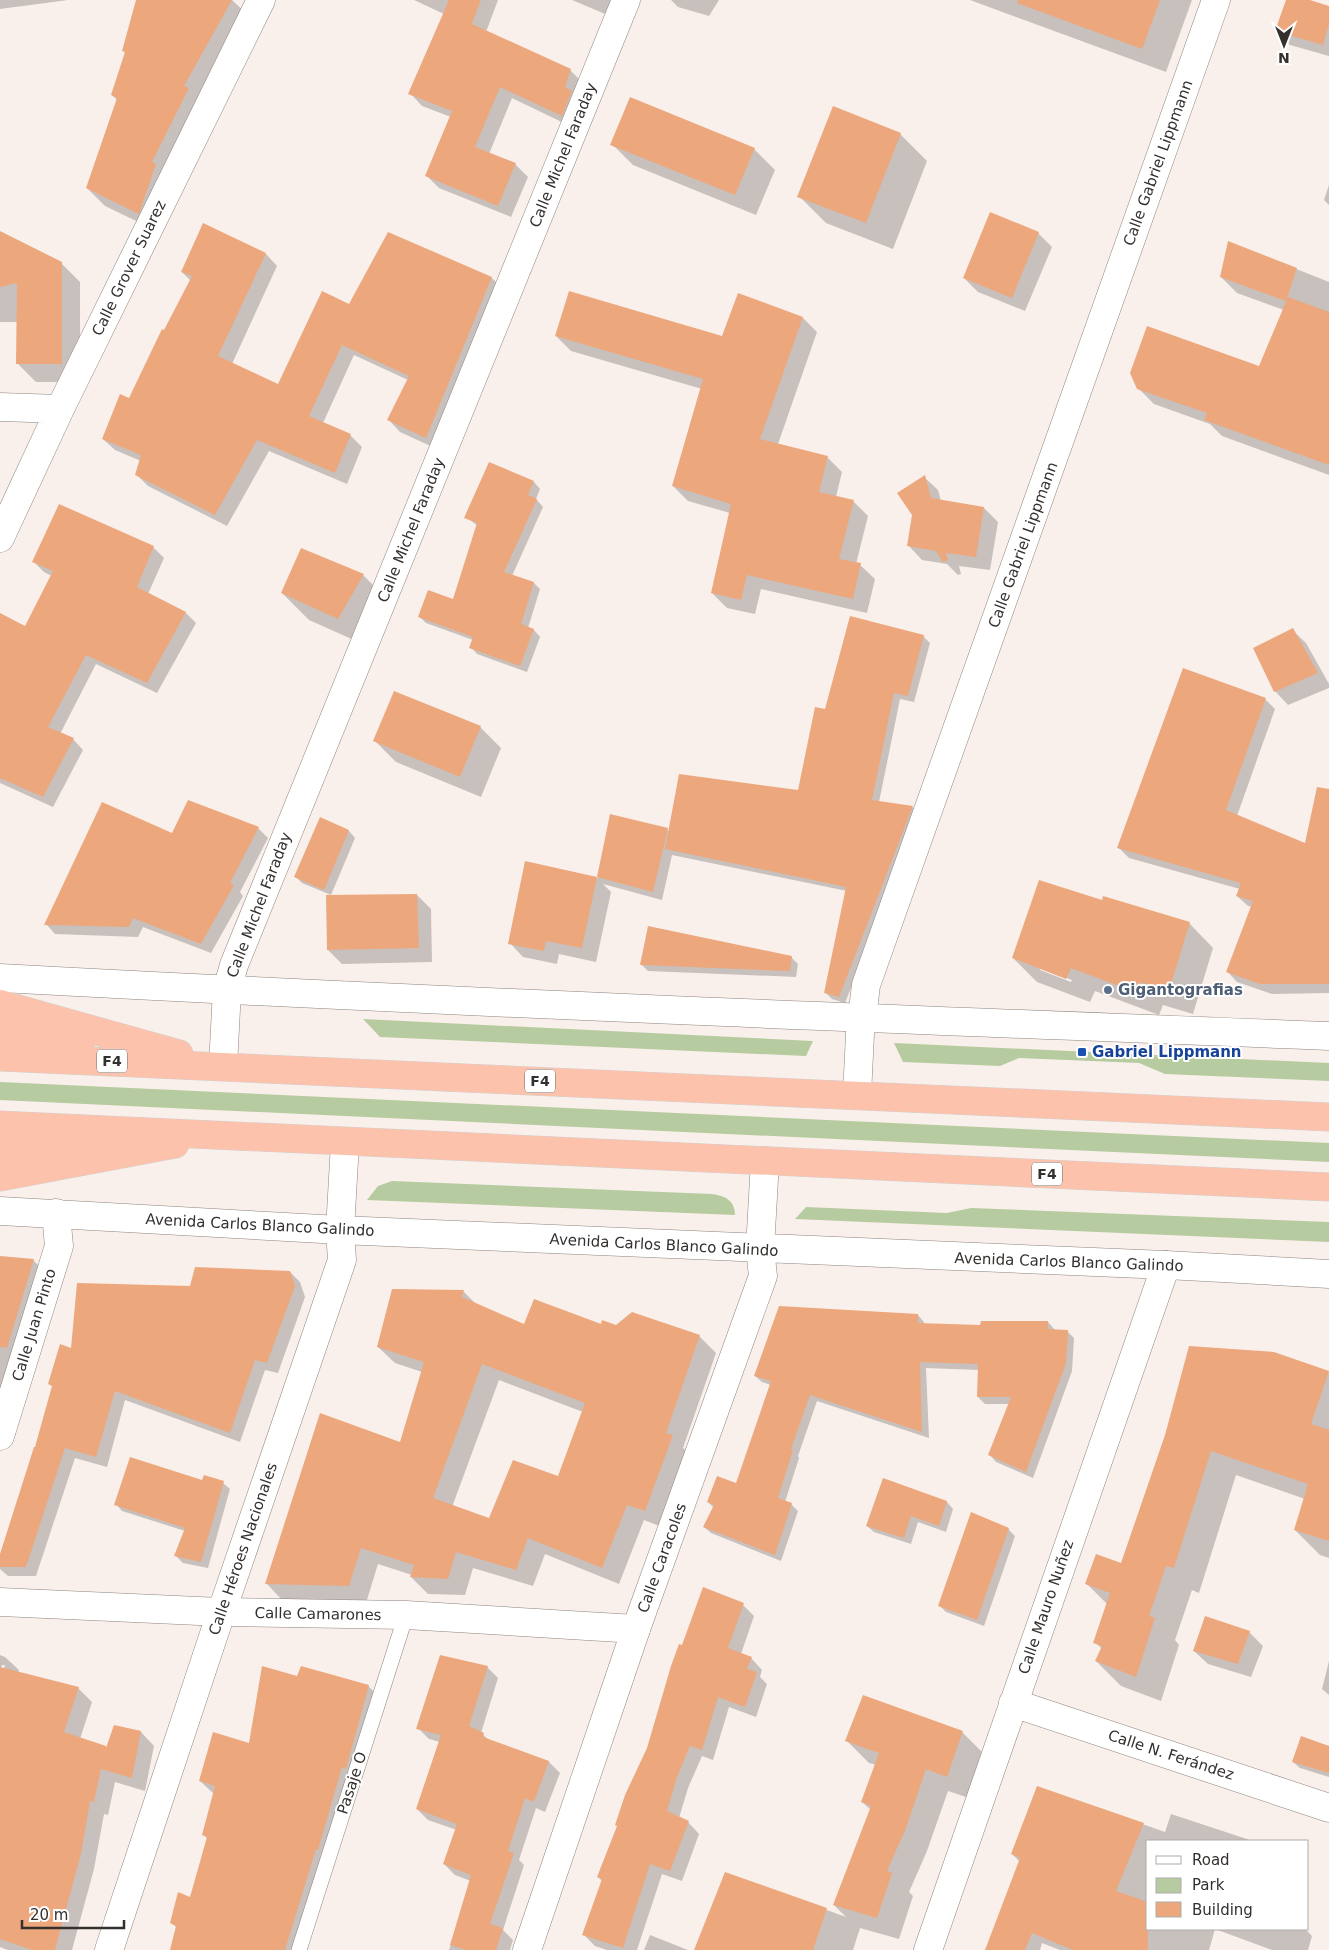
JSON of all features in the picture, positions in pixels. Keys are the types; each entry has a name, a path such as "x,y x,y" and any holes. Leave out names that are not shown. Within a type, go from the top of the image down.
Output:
{"highway":[{"path":"0,1004 223,1066"},
{"path":"0,1029 223,1066"},
{"name":"F4","path":"0,1057 1329,1117"},
{"name":"F4","path":"0,1125 345,1143 1329,1187"},
{"path":"0,1150 221,1136"},
{"path":"0,1177 221,1136"}],"street":[{"name":"Calle Grover Suarez","path":"0,538 60,410 261,0"},
{"name":"Calle Michel Faraday","path":"223,1066 227,990 241,947 626,0"},
{"name":"Calle Gabriel Lippmann","path":"857,1095 866,985 1216,0"},
{"path":"0,407 60,410"},
{"path":"0,978 862,1018 1329,1036"},
{"name":"Calle Héroes Nacionales","path":"109,1950 221,1612 342,1260 340,1230 345,1143"},
{"name":"Calle Caracoles","path":"527,1950 636,1629 763,1276 760,1249 765,1161"},
{"name":"Avenida Carlos Blanco Galindo","path":"0,1211 340,1230 1329,1274"},
{"name":"Calle Juan Pinto","path":"0,1436 59,1246 56,1213"},
{"name":"Calle Mauro Nuñez","path":"928,1950 1166,1266"},
{"name":"Calle Camarones","path":"0,1602 221,1612 406,1615 636,1629"},
{"name":"Calle N. Ferández","path":"1013,1703 1329,1808"}],"lane":[{"name":"Pasaje O","path":"298,1950 406,1615"}],"green space":[{"path":"363,1019 813,1041 806,1056 380,1037"},
{"path":"894,1043 1329,1063 1329,1081 1165,1074 1139,1063 1019,1058 1000,1066 903,1062"},
{"path":"0,1082 1329,1143 1329,1162 0,1100"},
{"path":"392,1181 712,1194 721,1196 731,1202 735,1215 367,1200 378,1186"},
{"path":"806,1207 947,1213 971,1208 1329,1222 1329,1242 795,1219"}],"building":[{"path":"136,0 232,0 184,86 189,88 152,162 156,164 139,214 86,188 117,98 111,95 125,52 122,51"},
{"path":"449,0 481,0 472,24 571,69 565,87 572,91 562,116 500,87 475,147 516,163 498,206 425,176 452,111 408,94"},
{"path":"1018,0 1160,0 1142,49 1017,3"},
{"path":"1286,0 1310,0 1329,6 1329,24 1323,45 1275,31"},
{"path":"630,97 755,148 735,195 610,145"},
{"path":"833,106 901,133 866,223 797,197"},
{"path":"990,212 1039,232 1012,298 963,278"},
{"path":"203,223 266,253 218,356 278,384 322,291 349,304 388,232 492,277 426,438 387,420 409,376 342,345 309,416 351,434 335,473 257,440 215,515 135,475 141,455 102,439 120,394 129,398 162,329 164,330 192,276 181,272"},
{"path":"0,231 62,262 62,364 16,364 17,283 0,287"},
{"path":"1228,241 1297,268 1286,301 1220,277"},
{"path":"569,291 722,336 738,293 803,317 760,439 828,456 819,492 854,500 839,559 861,563 853,599 747,575 741,600 711,593 731,504 672,486 703,379 555,336"},
{"path":"1288,297 1329,312 1329,465 1204,420 1207,413 1137,389 1130,373 1147,326 1259,366"},
{"path":"489,462 534,481 528,495 537,499 504,572 534,582 521,624 534,629 520,666 469,648 473,637 418,617 428,590 453,599 477,523 464,518"},
{"path":"925,475 931,498 984,507 976,557 946,553 948,560 943,562 936,551 907,546 912,515 897,493"},
{"path":"59,504 154,546 137,587 186,612 147,683 86,655 48,727 74,738 43,797 0,778 0,613 25,626 53,571 32,562"},
{"path":"301,548 364,574 338,619 281,593"},
{"path":"850,616 924,635 908,696 894,693 872,800 913,806 839,997 824,993 846,887 665,849 679,774 798,790 815,707 825,709"},
{"path":"1293,628 1318,673 1274,692 1253,648"},
{"path":"1183,668 1266,698 1226,810 1305,843 1317,787 1329,789 1329,984 1260,984 1226,972 1253,901 1236,896 1241,883 1117,848"},
{"path":"394,691 481,726 460,777 373,741"},
{"path":"188,800 259,827 230,883 234,885 201,944 133,918 129,927 44,925 102,802 172,833"},
{"path":"610,814 668,828 653,892 597,877"},
{"path":"320,817 349,830 324,890 294,877"},
{"path":"525,861 597,877 582,948 546,941 544,951 508,944"},
{"path":"1039,880 1102,900 1103,896 1190,922 1169,990 1139,982 1135,992 1071,968 1066,979 1012,958"},
{"path":"417,894 419,948 327,950 326,895"},
{"path":"648,926 792,956 790,971 640,965"},
{"path":"0,1256 34,1259 7,1348 0,1347"},
{"path":"195,1267 290,1271 295,1286 267,1363 255,1360 230,1433 115,1391 96,1457 65,1448 26,1567 0,1567 0,1554 35,1447 52,1386 48,1384 60,1344 71,1348 77,1283 190,1286"},
{"path":"392,1289 464,1290 462,1297 524,1324 534,1299 601,1324 602,1320 616,1325 632,1312 700,1335 666,1433 673,1435 645,1511 627,1505 602,1568 528,1538 516,1570 456,1552 448,1579 410,1577 414,1565 361,1548 349,1586 265,1584 320,1413 400,1442 424,1362 377,1347","holes":["482,1364 585,1403 558,1476 513,1460 489,1518 433,1498"]},
{"path":"779,1306 918,1314 918,1323 980,1325 981,1321 1048,1321 1048,1329 1068,1330 1066,1363 1026,1472 988,1455 1011,1397 977,1397 978,1364 920,1362 922,1432 810,1395 791,1449 793,1450 778,1498 792,1503 775,1555 703,1527 714,1505 707,1502 717,1476 736,1483 771,1381 754,1376"},
{"path":"1189,1346 1274,1352 1329,1371 1311,1424 1329,1430 1329,1541 1294,1530 1308,1484 1211,1451 1174,1568 1166,1566 1149,1616 1155,1618 1136,1677 1095,1661 1102,1646 1093,1643 1110,1593 1085,1584 1096,1554 1121,1563 1165,1435"},
{"path":"130,1457 202,1480 204,1475 224,1481 201,1562 174,1556 185,1528 114,1505"},
{"path":"883,1478 947,1501 939,1526 911,1516 904,1538 866,1526"},
{"path":"971,1512 1009,1528 977,1620 938,1606"},
{"path":"703,1587 744,1603 728,1648 752,1657 747,1669 757,1672 745,1707 718,1697 702,1750 690,1746 677,1777 667,1811 689,1821 670,1871 650,1864 623,1948 582,1935 602,1879 597,1877 617,1826 615,1825 625,1795 647,1748 671,1666 679,1644 682,1645"},
{"path":"1205,1616 1250,1631 1238,1664 1193,1651"},
{"path":"440,1655 488,1666 469,1726 484,1733 483,1737 549,1761 534,1802 525,1798 508,1851 514,1853 490,1924 503,1928 496,1950 466,1950 450,1945 471,1875 443,1864 457,1824 416,1809 441,1735 416,1729"},
{"path":"262,1666 297,1676 301,1666 369,1685 346,1769 342,1767 318,1850 316,1849 285,1950 170,1950 176,1926 170,1923 178,1892 190,1897 207,1837 202,1835 215,1786 199,1781 213,1732 249,1743"},
{"path":"0,1667 79,1687 64,1732 106,1746 106,1748 114,1725 141,1731 132,1778 101,1769 94,1802 90,1801 81,1854 55,1950 32,1950 0,1939"},
{"path":"863,1695 963,1731 947,1777 926,1769 906,1828 887,1871 892,1873 877,1918 833,1905 871,1806 861,1802 879,1753 845,1741"},
{"path":"1301,1736 1329,1746 1329,1773 1292,1762"},
{"path":"1037,1786 1144,1823 1116,1891 1146,1901 1148,1950 1073,1950 1032,1933 1025,1950 985,1950 1020,1858 1011,1854"},
{"path":"725,1872 827,1908 813,1950 694,1950"}],"place":[{"name":"Gigantografias","path":"1108,990"},
{"name":"Gabriel Lippmann","path":"1082,1052"}]}
